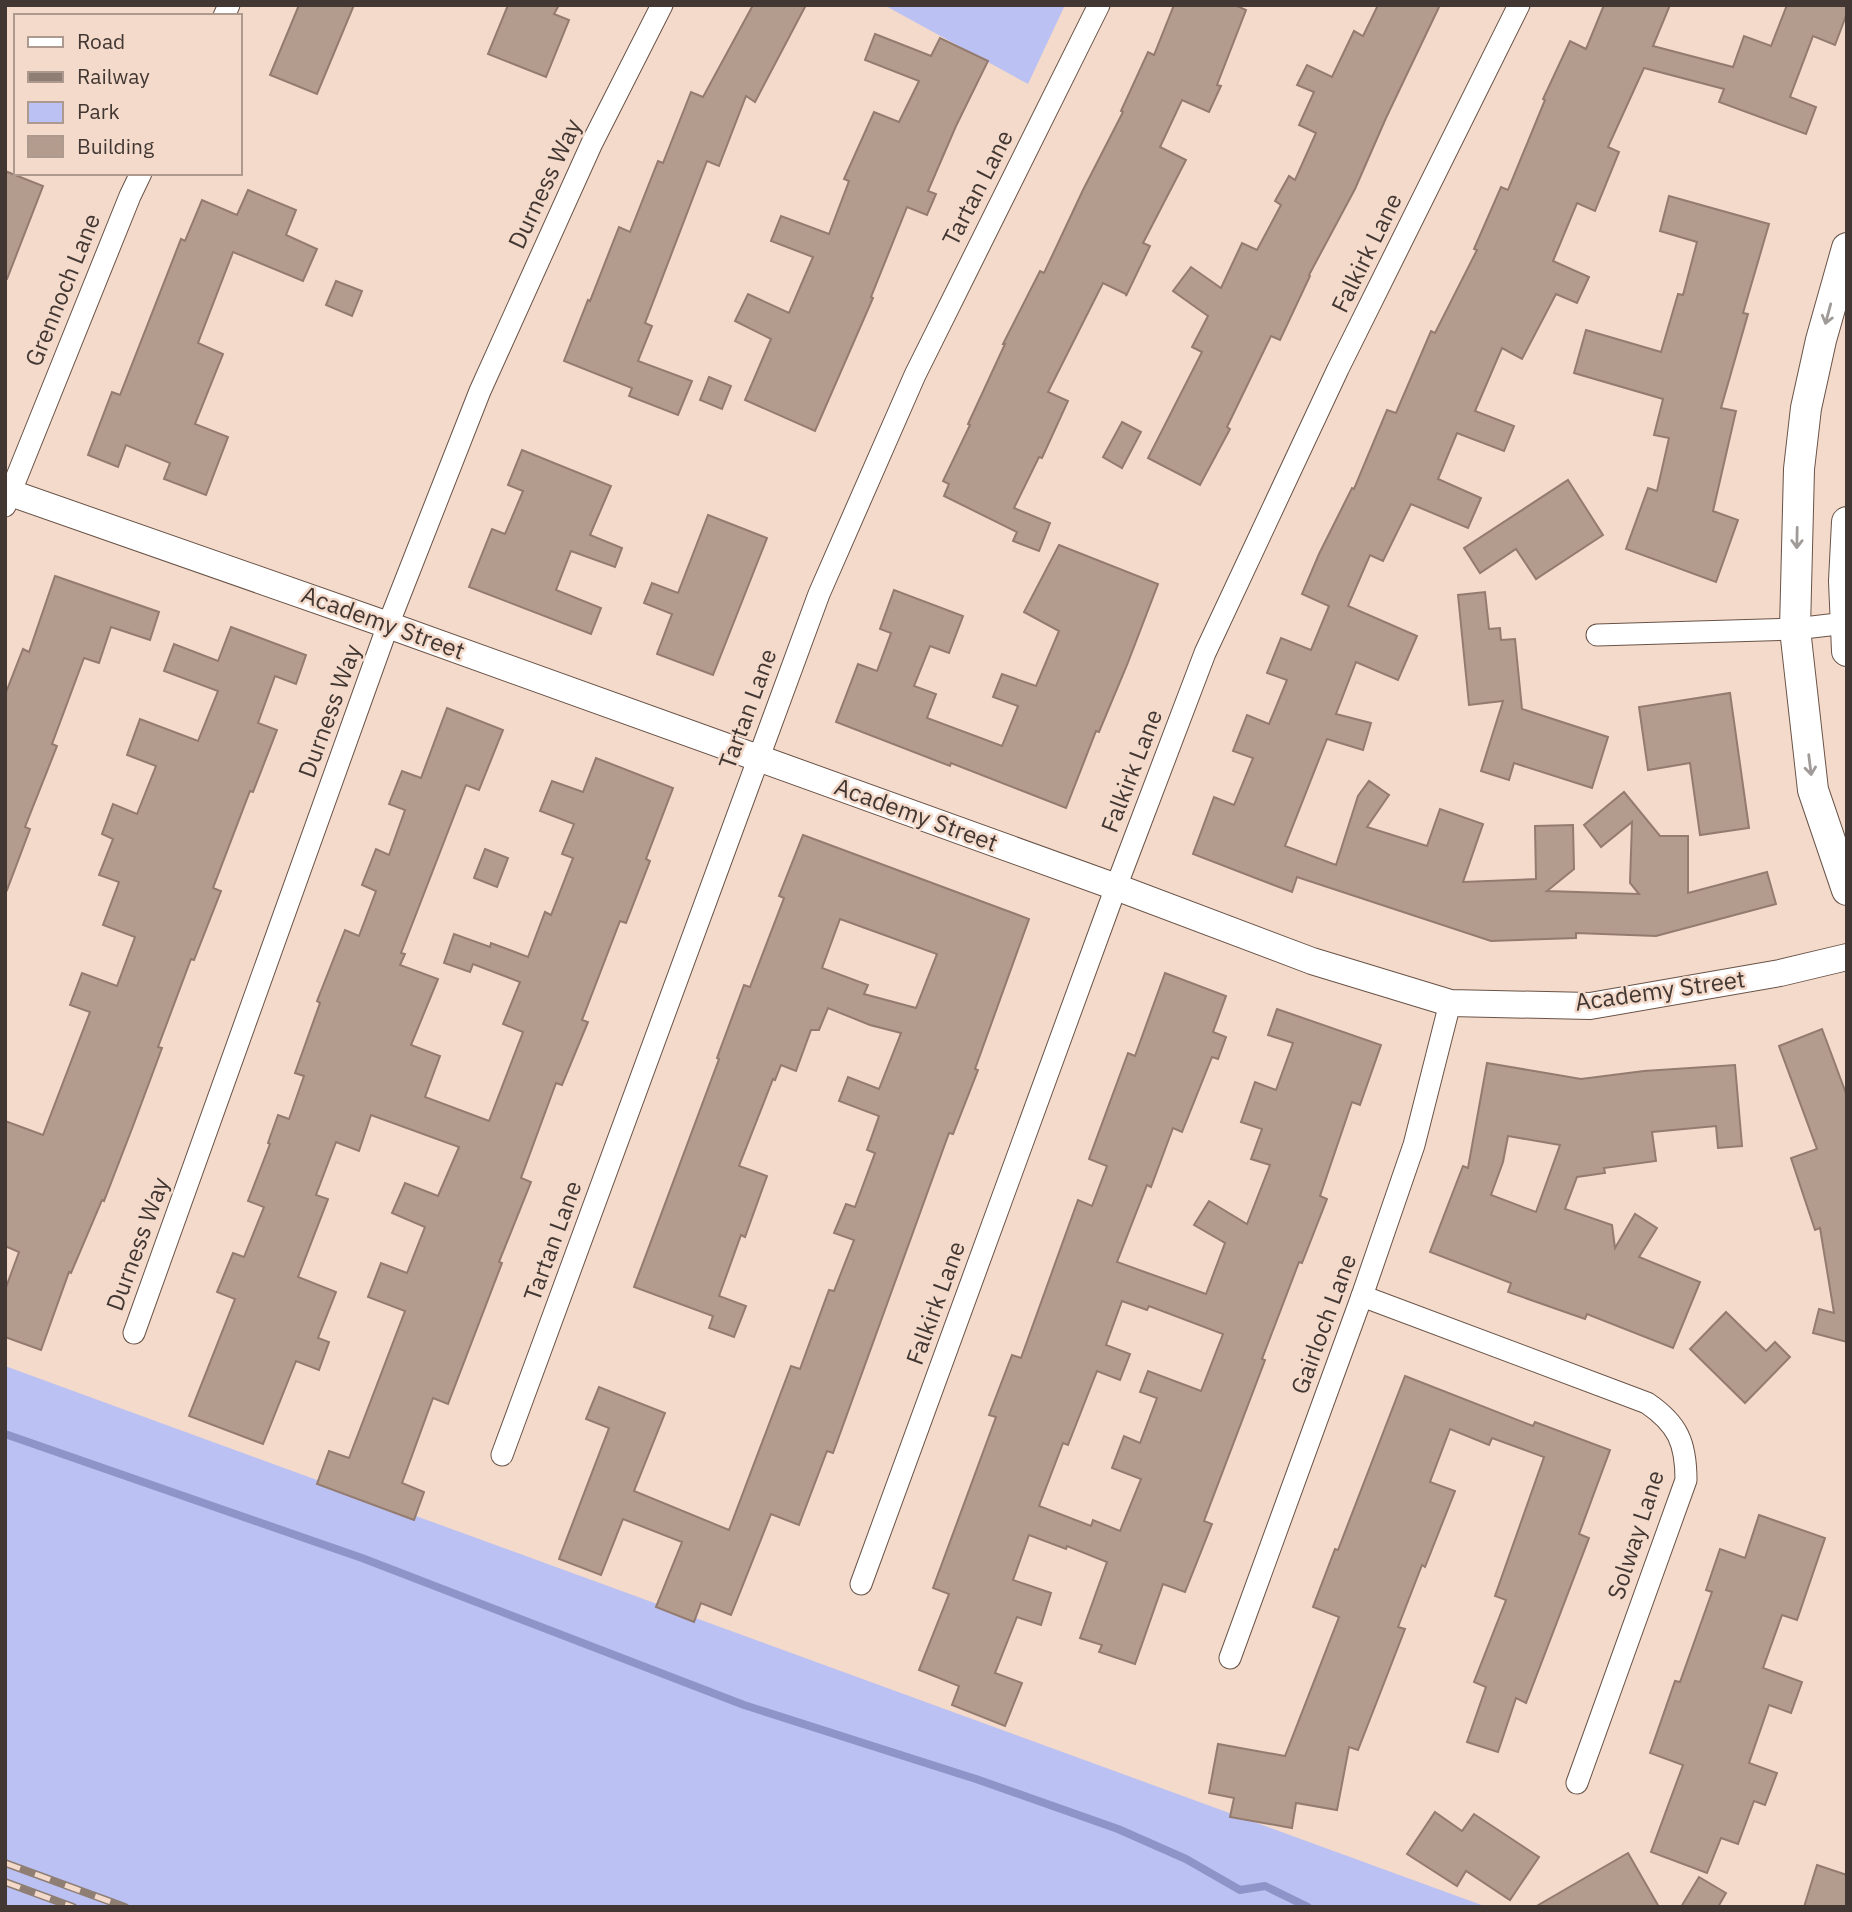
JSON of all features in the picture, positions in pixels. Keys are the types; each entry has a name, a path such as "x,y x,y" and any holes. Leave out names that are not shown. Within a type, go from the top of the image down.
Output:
{"main road":[{"path":"1847,248 1821,340 1806,408 1799,469 1795,629 1813,790 1847,890"},
{"path":"1847,522 1844,581 1847,650"}],"street":[{"name":"Durness Way","path":"134,1334 388,625 480,391 592,143 662,5"},
{"name":"Tartan Lane","path":"502,1455 819,594 915,375 1099,5"},
{"name":"Falkirk Lane","path":"861,1584 1116,887 1205,653 1338,369 1519,5"},
{"name":"Grennoch Lane","path":"7,496 140,175"},
{"name":"Academy Street","path":"7,496 388,625 1116,887 1312,961 1450,1003 1590,1006 1780,973 1847,957"},
{"path":"1597,635 1795,629 1846,623"},
{"name":"Gairloch Lane","path":"1230,1658 1362,1296 1414,1144 1450,1003"},
{"name":"Solway Lane","path":"1362,1296 1647,1403 1666,1416 1677,1432 1686,1455 1686,1480 1577,1783"}],"green space":[{"path":"884,5 1065,5 1028,84"},
{"path":"5,1366 1487,1907 5,1907"}],"building":[{"path":"299,5 354,5 317,94 270,75"},
{"path":"508,5 559,5 554,14 569,20 546,77 488,54"},
{"path":"753,5 806,5 755,102 746,96 719,166 707,161 645,323 652,326 638,361 692,381 678,415 629,396 632,388 564,361 619,227 630,232 658,161 663,163 691,92 703,97"},
{"path":"1174,5 1235,5 1246,10 1217,85 1221,86 1209,112 1182,100 1160,147 1186,160 1143,243 1150,246 1126,296 1103,283 1048,392 1068,401 1042,458 1039,457 1014,508 1050,523 1039,551 1013,541 1017,532 944,496 949,484 943,481 970,425 968,424 1003,344 1040,271 1044,273 1123,112 1121,111 1148,52 1154,55"},
{"path":"1378,5 1440,5 1355,189 1309,275 1280,340 1271,336 1227,427 1230,429 1200,485 1148,458 1202,352 1192,347 1208,316 1173,291 1191,267 1221,288 1242,243 1257,250 1281,205 1275,201 1289,176 1295,180 1316,133 1299,125 1314,92 1297,85 1307,65 1332,77 1354,31 1363,36"},
{"path":"1604,5 1670,5 1653,46 1733,67 1744,36 1771,46 1787,5 1847,5 1847,13 1835,45 1813,36 1790,97 1816,107 1806,134 1719,102 1724,89 1644,68 1608,147 1619,152 1595,211 1577,203 1553,261 1589,277 1577,303 1556,294 1522,359 1502,348 1475,411 1514,426 1504,451 1457,433 1438,479 1481,498 1468,528 1411,504 1383,561 1370,555 1348,606 1417,636 1398,680 1356,662 1336,714 1371,723 1363,750 1327,739 1285,846 1336,865 1358,796 1369,781 1389,795 1367,827 1427,846 1440,809 1483,824 1463,882 1536,879 1535,826 1573,825 1574,869 1547,891 1639,894 1630,883 1632,822 1601,847 1584,825 1624,792 1660,836 1688,836 1688,893 1767,872 1776,904 1656,936 1576,933 1576,938 1491,941 1297,877 1292,892 1193,854 1214,797 1234,805 1253,758 1233,751 1247,715 1269,724 1287,680 1267,673 1281,638 1311,650 1329,606 1302,594 1319,554 1352,488 1354,489 1387,410 1396,413 1431,331 1435,333 1477,250 1474,249 1501,187 1508,190 1545,100 1543,99 1570,41 1586,49"},
{"path":"875,34 931,56 940,38 988,61 928,191 936,194 927,215 907,207 871,297 873,298 815,431 745,400 771,339 735,321 748,294 789,313 813,257 771,241 781,216 829,234 849,181 844,179 874,112 899,122 919,81 865,60"},
{"path":"5,171 43,186 5,279"},
{"path":"248,190 296,210 286,235 317,249 303,281 233,252 198,343 223,354 195,424 228,437 206,495 164,479 170,463 126,445 118,467 88,455 112,392 120,395 181,239 185,241 202,200 237,215"},
{"path":"1669,196 1769,224 1743,313 1748,314 1721,408 1736,411 1713,511 1738,520 1716,582 1626,549 1648,488 1657,491 1669,438 1654,435 1663,399 1574,373 1586,330 1661,352 1678,294 1683,295 1697,242 1660,231"},
{"path":"336,281 362,291 352,316 326,305"},
{"path":"709,377 731,386 722,409 700,400"},
{"path":"1122,422 1141,432 1122,468 1103,457"},
{"path":"522,450 611,486 590,535 622,548 615,567 571,551 556,590 601,608 591,634 469,587 492,529 505,534 523,491 508,485"},
{"path":"1568,480 1603,535 1536,579 1516,549 1480,573 1464,548"},
{"path":"708,515 767,538 713,675 657,654 672,614 644,603 652,583 678,593"},
{"path":"1059,545 1158,584 1066,808 836,722 858,664 877,671 891,633 880,629 894,590 963,616 949,653 930,646 914,686 936,694 927,718 1002,746 1018,706 993,697 1002,674 1036,686 1059,631 1024,612"},
{"path":"55,576 159,612 150,640 111,627 99,663 84,658 52,744 57,746 25,827 30,829 7,890 5,695 23,649 29,652"},
{"path":"1485,592 1489,629 1500,628 1501,640 1515,639 1522,709 1608,737 1592,788 1514,763 1509,780 1481,771 1503,701 1469,705 1458,595"},
{"path":"231,627 306,655 296,684 275,676 258,723 277,730 253,792 250,791 213,888 221,891 194,960 191,959 158,1047 162,1048 133,1126 104,1201 102,1200 71,1273 69,1272 41,1350 5,1337 5,1290 19,1252 5,1246 5,1121 43,1135 90,1012 70,1005 82,973 117,986 135,937 103,925 119,882 99,875 113,839 102,834 113,804 137,814 156,766 127,755 140,719 198,741 218,691 164,671 174,644 218,661"},
{"path":"1730,693 1749,828 1700,835 1690,763 1648,770 1639,707"},
{"path":"447,708 503,730 479,790 466,785 401,953 405,954 400,965 438,979 411,1045 440,1056 425,1097 489,1121 523,1032 503,1024 520,982 473,964 470,972 444,963 454,934 490,947 491,943 528,957 545,912 551,915 573,858 562,854 574,824 540,811 552,781 583,792 596,758 673,788 646,859 650,861 626,923 620,921 582,1020 588,1022 562,1085 556,1083 521,1178 531,1182 448,1404 433,1398 402,1483 424,1492 414,1520 317,1484 329,1451 349,1458 405,1311 368,1297 381,1263 407,1273 425,1227 392,1213 405,1183 438,1196 459,1147 371,1115 359,1151 336,1142 316,1195 328,1199 298,1277 336,1292 318,1338 329,1342 319,1370 296,1361 263,1444 189,1416 235,1299 217,1292 233,1253 244,1257 264,1207 248,1201 278,1115 289,1119 304,1076 295,1073 320,1003 317,1001 345,930 359,936 376,891 362,885 376,849 389,855 405,810 389,804 402,771 421,778"},
{"path":"803,835 1029,919 975,1069 978,1070 953,1134 949,1133 833,1453 827,1451 799,1525 771,1514 731,1615 701,1603 694,1622 656,1607 682,1542 623,1519 601,1575 559,1559 609,1428 586,1419 599,1387 665,1413 634,1491 729,1530 791,1366 800,1369 829,1290 834,1291 854,1240 834,1233 846,1204 855,1207 875,1153 867,1150 879,1116 839,1101 848,1077 879,1089 901,1033 870,1025 828,1008 819,1030 811,1030 796,1071 781,1065 775,1080 773,1079 739,1166 767,1176 745,1237 741,1235 719,1296 746,1306 734,1337 709,1328 713,1316 634,1287 744,985 750,987 784,898 779,896","holes":["840,919 937,954 916,1008 864,994 868,985 822,968"]},
{"path":"485,849 508,858 497,887 474,878"},
{"path":"1165,973 1226,996 1213,1032 1226,1037 1218,1059 1212,1057 1182,1132 1173,1128 1151,1187 1147,1185 1117,1262 1206,1294 1225,1243 1194,1225 1209,1201 1247,1224 1270,1165 1251,1159 1262,1129 1241,1122 1255,1082 1276,1090 1293,1043 1268,1035 1277,1009 1381,1045 1360,1105 1352,1102 1320,1196 1327,1199 1302,1263 1299,1262 1262,1359 1265,1360 1204,1521 1212,1524 1185,1592 1163,1584 1135,1664 1099,1652 1102,1645 1080,1638 1107,1562 1029,1535 1013,1580 1051,1593 1041,1625 1017,1617 995,1673 1022,1683 1005,1726 952,1705 959,1686 919,1670 949,1594 933,1588 996,1417 989,1415 1012,1355 1021,1358 1078,1200 1092,1206 1107,1166 1089,1159 1128,1053 1135,1056","holes":["1122,1301 1147,1310 1149,1306 1223,1334 1201,1391 1148,1371 1140,1392 1157,1398 1140,1443 1124,1436 1112,1468 1141,1479 1120,1531 1093,1520 1091,1526 1039,1506 1063,1443 1068,1445 1097,1371 1120,1380 1130,1354 1106,1345"]},
{"path":"1822,1029 1847,1096 1847,1342 1813,1333 1819,1309 1834,1313 1820,1228 1815,1230 1791,1158 1817,1149 1779,1046"},
{"path":"1487,1063 1581,1079 1644,1071 1735,1065 1742,1146 1718,1148 1716,1126 1652,1132 1656,1161 1604,1168 1605,1173 1577,1177 1565,1209 1612,1225 1615,1248 1635,1214 1657,1228 1639,1257 1700,1282 1673,1348 1587,1314 1585,1319 1508,1292 1511,1283 1430,1252 1463,1166 1468,1168","holes":["1508,1136 1560,1145 1536,1212 1491,1195 1503,1162"]},
{"path":"1726,1312 1766,1351 1775,1342 1790,1357 1745,1403 1690,1349"},
{"path":"1405,1376 1533,1426 1535,1422 1610,1450 1579,1534 1589,1538 1526,1703 1516,1698 1498,1752 1467,1742 1486,1687 1474,1682 1506,1600 1495,1596 1544,1457 1492,1438 1489,1445 1450,1429 1430,1482 1455,1491 1398,1627 1405,1629 1358,1750 1349,1747 1337,1810 1296,1803 1292,1828 1230,1817 1234,1798 1209,1793 1218,1744 1285,1756 1339,1617 1313,1607 1335,1549 1338,1550"},
{"path":"1759,1515 1825,1538 1797,1620 1782,1615 1763,1668 1802,1682 1791,1713 1769,1705 1749,1763 1777,1773 1765,1805 1754,1801 1738,1844 1721,1838 1707,1873 1651,1852 1683,1765 1650,1753 1675,1681 1680,1682 1712,1592 1706,1590 1720,1549 1745,1558"},
{"path":"1435,1812 1462,1831 1474,1814 1539,1857 1510,1900 1466,1871 1457,1886 1407,1854"},
{"path":"1628,1853 1659,1907 1535,1907"},
{"path":"1817,1865 1847,1875 1847,1907 1804,1907"},
{"path":"1699,1877 1726,1893 1718,1907 1681,1907"}],"waterway":[{"path":"5,1434 362,1558 744,1705 976,1779 1118,1829 1186,1859 1240,1890 1265,1886 1308,1907"}],"railway":[{"path":"5,1863 125,1907"},
{"path":"5,1882 73,1907"}]}
